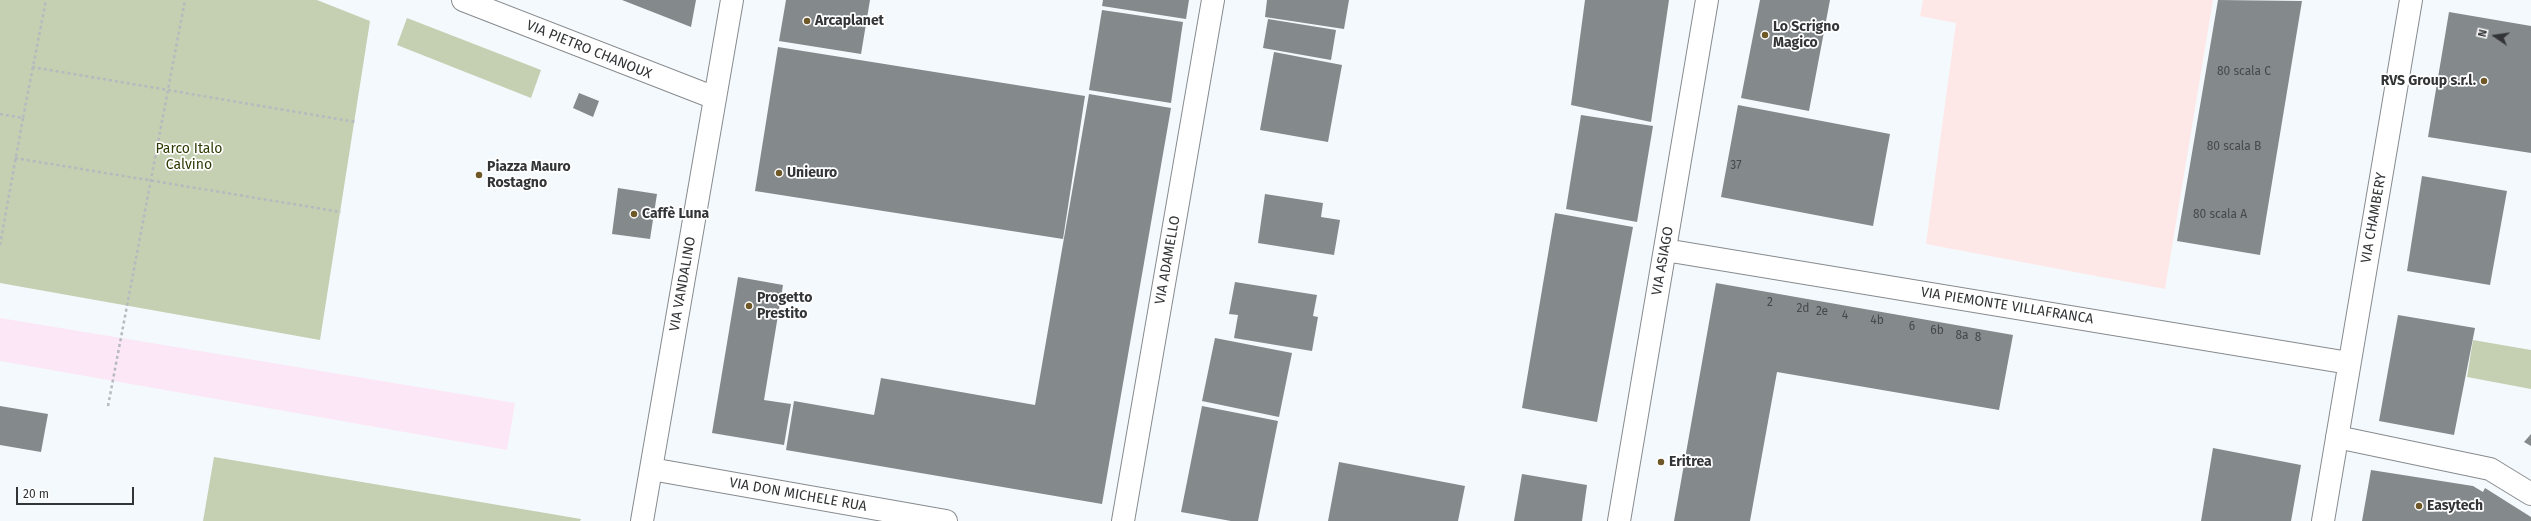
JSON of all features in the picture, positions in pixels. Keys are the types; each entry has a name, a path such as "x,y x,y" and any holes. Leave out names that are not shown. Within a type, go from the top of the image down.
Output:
{"street":[{"name":"VIA PIETRO CHANOUX","path":"463,0 715,98"},
{"name":"VIA VANDALINO","path":"642,521 732,0"},
{"name":"VIA ADAMELLO","path":"1123,521 1213,0"},
{"name":"VIA ASIAGO","path":"1619,521 1706,0"},
{"name":"VIA CHAMBERY","path":"2323,521 2411,0"},
{"name":"VIA PIEMONTE VILLAFRANCA","path":"1665,250 2349,363"},
{"path":"2337,437 2490,469 2531,494"},
{"name":"VIA DON MICHELE RUA","path":"651,469 946,521"}],"path":[{"path":"0,245 22,118 46,0"},
{"path":"108,406 185,0"},
{"path":"32,67 356,122"},
{"path":"0,114 22,118"},
{"path":"16,158 341,212"}],"shaded area":[{"path":"1923,0 2213,0 2165,289 1926,244 1956,23 1920,16"},
{"path":"0,318 515,403 507,450 0,361"}],"green space":[{"name":"Parco Italo Calvino","path":"0,0 317,0 370,21 320,340 0,283"},
{"path":"407,18 541,70 531,98 397,45"},
{"path":"2473,340 2531,350 2531,389 2467,377"},
{"path":"214,457 581,519 580,521 203,521"}],"building":[{"path":"622,0 696,0 691,27"},
{"path":"786,0 870,0 861,54 779,41"},
{"path":"1103,0 1189,0 1186,19 1102,6"},
{"path":"1267,0 1349,0 1344,29 1265,17"},
{"path":"1585,0 1669,0 1651,122 1571,105"},
{"path":"1760,0 1830,0 1809,111 1741,98"},
{"path":"2218,0 2302,1 2260,255 2177,241"},
{"path":"1102,10 1183,22 1171,103 1089,90"},
{"name":"RVS Group s.r.l.","path":"2449,12 2531,26 2531,153 2428,137"},
{"path":"1268,19 1336,30 1331,60 1263,48"},
{"path":"778,47 1085,96 1063,239 755,191"},
{"path":"1274,52 1342,65 1328,142 1260,130"},
{"path":"579,93 599,101 593,117 573,108"},
{"path":"1089,94 1171,108 1102,504 786,450 794,401 874,415 881,378 1035,405"},
{"path":"1738,105 1890,134 1873,226 1721,197"},
{"path":"1581,115 1653,126 1637,222 1566,209"},
{"path":"2422,176 2507,191 2490,285 2407,271"},
{"name":"Caffè Luna","path":"618,188 657,194 650,239 612,234"},
{"path":"1265,194 1323,203 1321,217 1340,220 1334,255 1258,243"},
{"path":"1555,213 1633,227 1597,422 1522,408"},
{"path":"738,277 783,285 764,400 791,404 784,445 712,433"},
{"path":"1235,282 1317,295 1313,316 1318,317 1312,351 1234,338 1238,315 1229,314"},
{"path":"1716,283 2013,335 1999,410 1777,372 1750,521 1674,521"},
{"path":"2398,315 2475,328 2454,435 2379,421"},
{"path":"1215,338 1292,353 1279,417 1202,401"},
{"path":"0,406 48,414 41,452 0,445"},
{"path":"1202,406 1278,421 1258,521 1231,521 1181,512"},
{"path":"2531,434 2531,446 2524,442"},
{"path":"2213,448 2301,465 2291,521 2201,521"},
{"path":"1339,462 1465,486 1458,521 1328,521"},
{"name":"Easytech","path":"2371,470 2473,486 2483,492 2485,488 2531,517 2531,521 2362,521"},
{"path":"1522,474 1587,485 1582,521 1514,521"}],"place":[{"name":"Arcaplanet","path":"807,21"},
{"name":"Lo Scrigno Magico","path":"1765,35"},
{"name":"RVS Group s.r.l.","path":"2484,81"},
{"name":"Unieuro","path":"779,173"},
{"name":"Piazza Mauro Rostagno","path":"479,175"},
{"name":"Caffè Luna","path":"634,214"},
{"name":"Progetto Prestito","path":"749,306"},
{"name":"Eritrea","path":"1661,462"},
{"name":"Easytech","path":"2419,506"}]}
